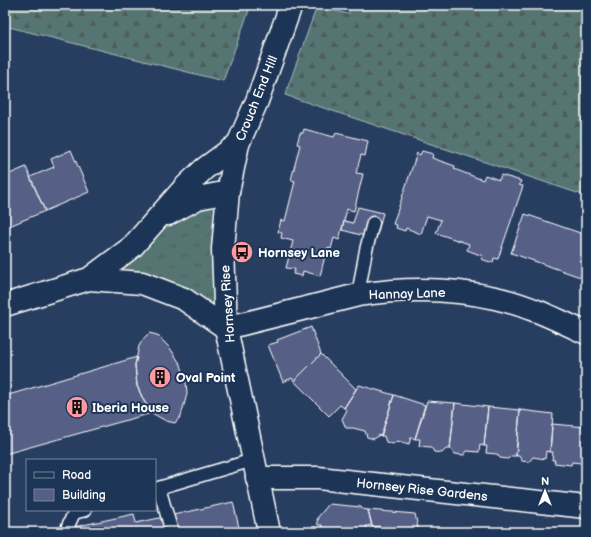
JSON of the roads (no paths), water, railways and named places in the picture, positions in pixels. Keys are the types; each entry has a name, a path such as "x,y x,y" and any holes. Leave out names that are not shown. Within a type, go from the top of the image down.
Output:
{"main road":[{"name":"Crouch End Hill","path":"228,192 238,144 257,101 291,5"},
{"path":"5,305 89,279 132,247 185,187 204,169 238,144"},
{"path":"155,222 198,198 228,192"},
{"name":"Hornsey Rise","path":"228,192 223,249 226,328 269,532"},
{"path":"89,279 142,284 184,299 226,328"},
{"name":"Hannay Lane","path":"226,328 358,295 380,291 445,290 495,298 538,311 586,333"},
{"name":"Hornsey Rise Gardens","path":"255,469 318,478 586,507"}],"lane":[{"path":"358,295 366,250 373,223"},
{"path":"172,532 157,489 255,469"},
{"path":"68,532 68,526 74,513 81,511"}],"place":[{"name":"Hornsey Lane","path":"242,252"},
{"name":"Oval Point","path":"160,377"},
{"name":"Iberia House","path":"77,407"}]}
